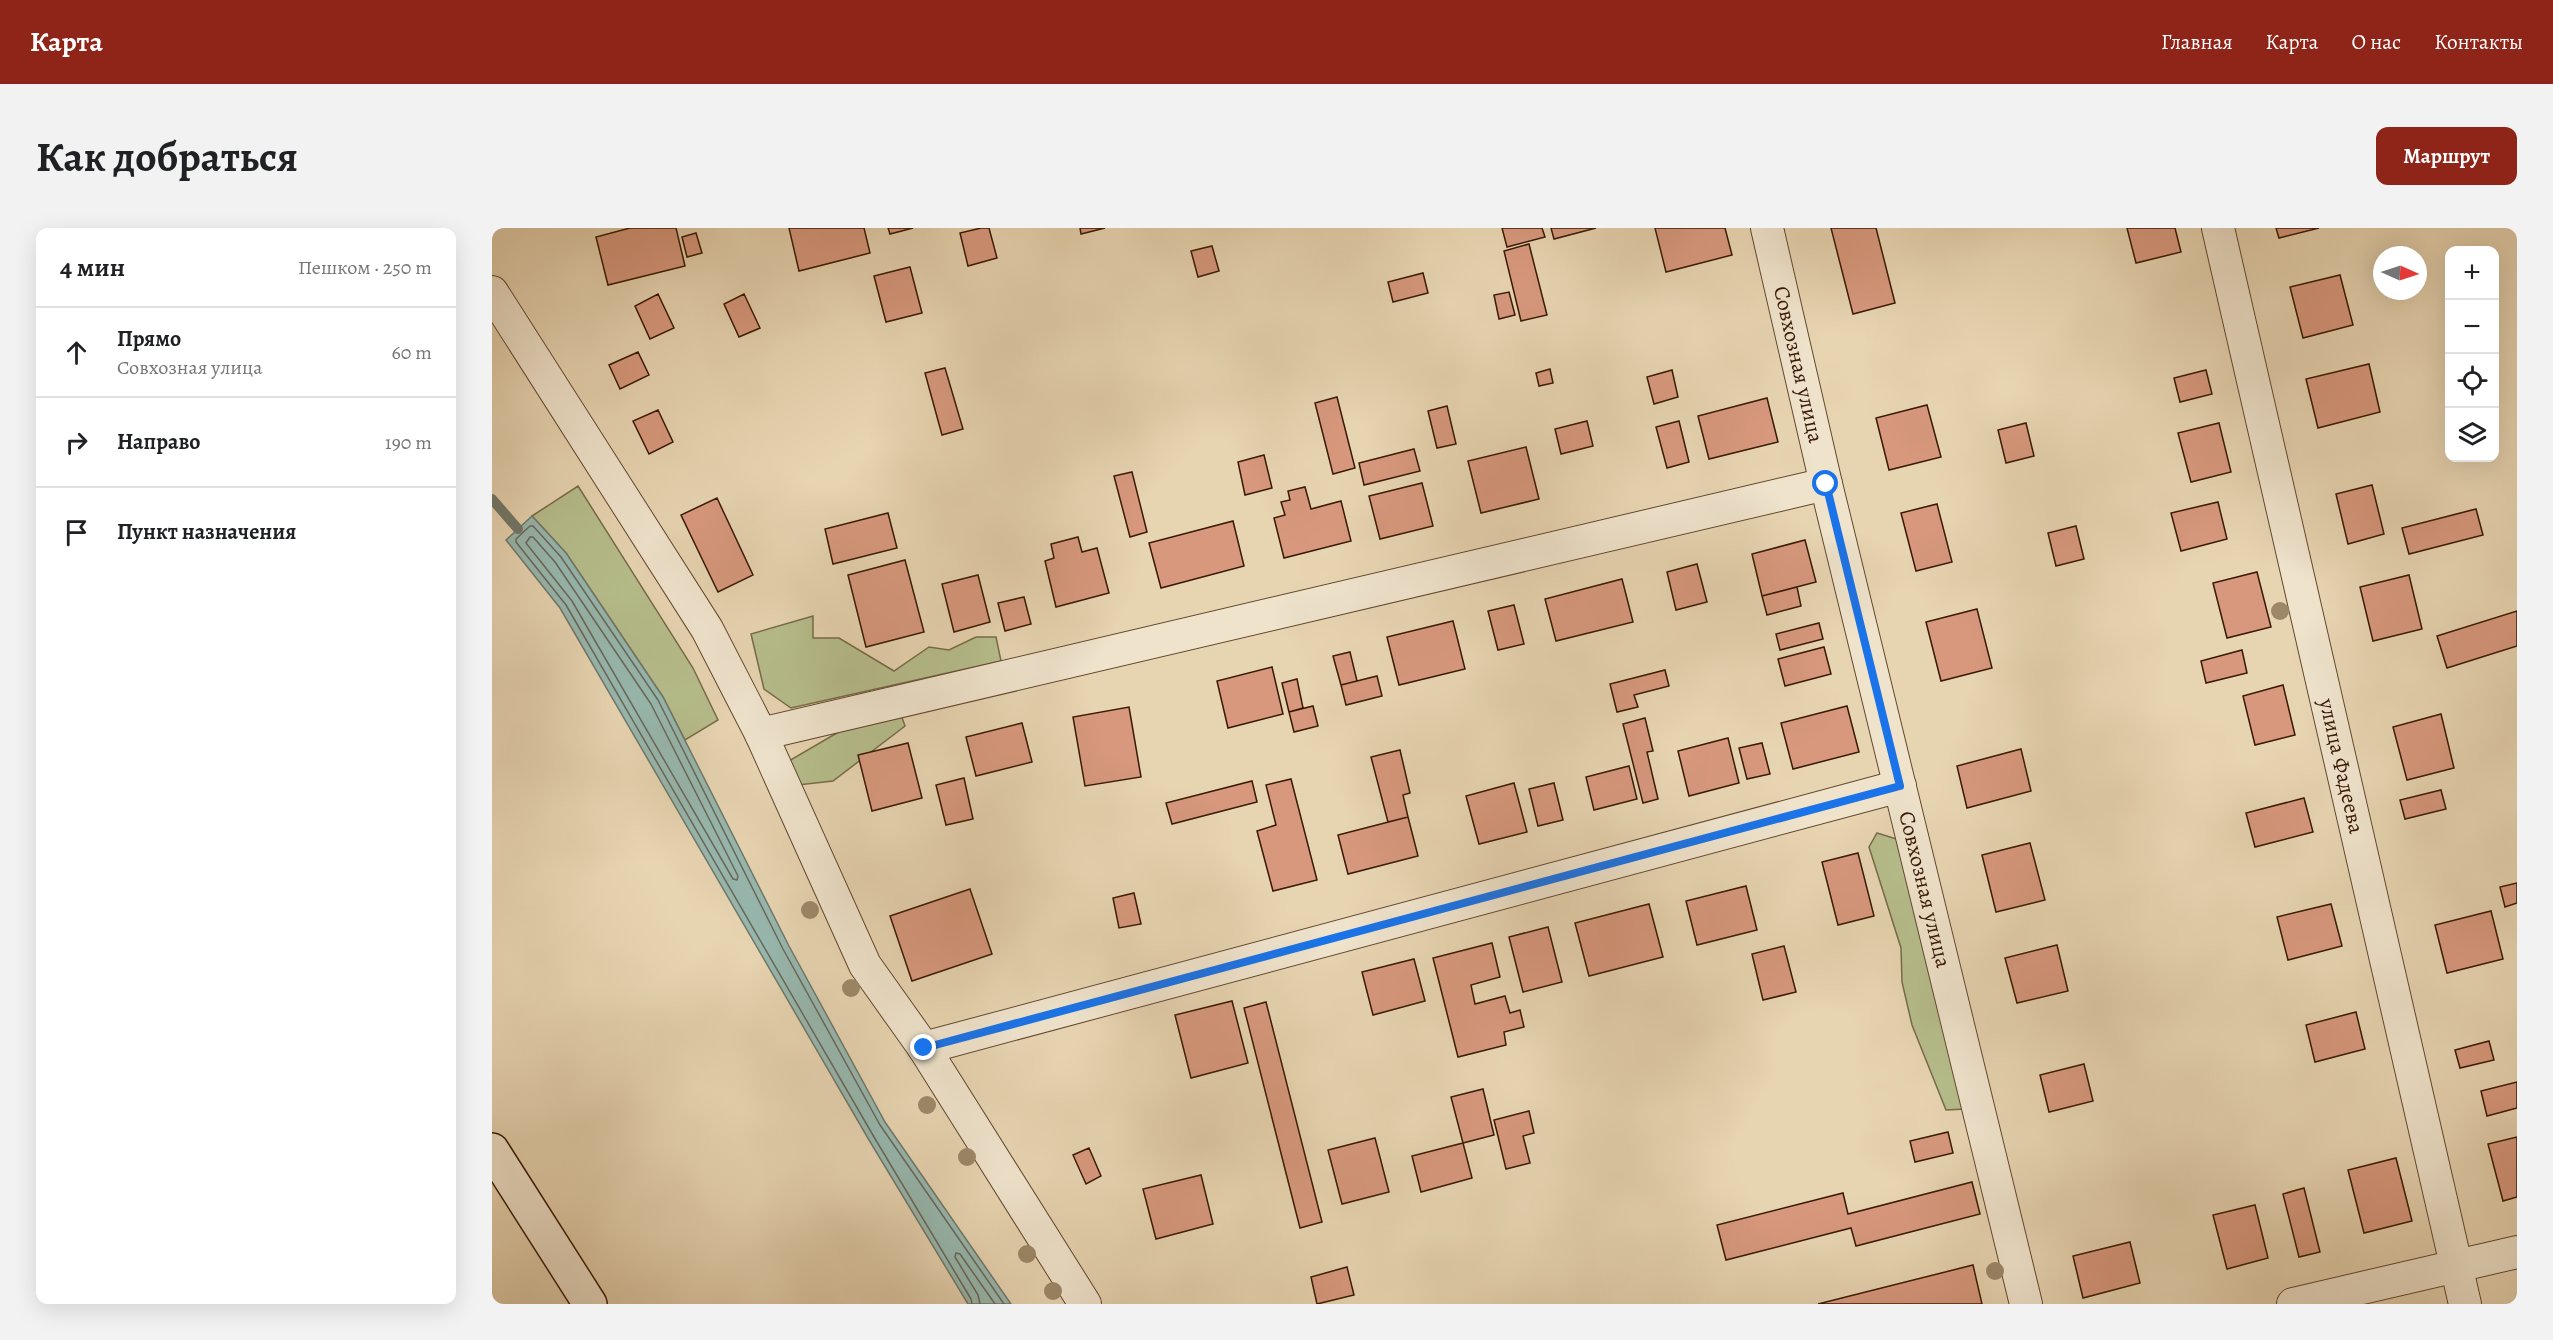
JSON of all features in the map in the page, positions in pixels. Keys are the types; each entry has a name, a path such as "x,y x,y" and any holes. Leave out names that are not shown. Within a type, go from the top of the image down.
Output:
{"main road":[{"path":"492,1150 590,1304"}],"street":[{"name":"Совхозная улица","path":"1767,228 1826,484 2026,1304"},
{"name":"улица Фадеева","path":"2218,228 2465,1304"},
{"path":"492,292 707,629 761,734 865,965 924,1048 1085,1304"},
{"path":"761,734 1826,484"},
{"path":"924,1048 1900,786"},
{"path":"2293,1304 2517,1252"}],"green space":[{"path":"578,486 693,668 718,720 685,740 663,697 566,553 532,516"},
{"path":"813,616 813,638 839,638 894,671 929,647 949,650 976,637 996,637 1001,661 791,708 764,689 751,634"},
{"path":"899,709 905,726 833,781 798,785 787,762 842,730"},
{"path":"1877,833 1900,840 1966,1109 1946,1110 1912,1025 1902,982 1901,948 1869,847"}],"water":[{"path":"532,516 566,553 663,697 789,946 885,1122 1011,1304 968,1304 869,1140 560,608 506,540"}],"building":[{"path":"630,228 676,228 685,266 608,285 596,237"},
{"path":"789,228 864,228 870,253 799,271"},
{"path":"888,228 913,228 890,234"},
{"path":"989,228 997,258 968,266 960,233"},
{"path":"1080,228 1105,228 1081,234"},
{"path":"1502,228 1542,228 1545,237 1507,247"},
{"path":"1551,228 1596,228 1554,239"},
{"path":"1655,228 1725,228 1732,255 1666,272"},
{"path":"1831,228 1876,228 1895,303 1853,314"},
{"path":"2127,228 2175,228 2181,252 2136,263"},
{"path":"2276,228 2319,228 2279,238"},
{"path":"696,233 702,253 687,257 682,237"},
{"path":"1529,244 1547,315 1521,321 1504,251"},
{"path":"1212,246 1219,271 1198,277 1191,251"},
{"path":"910,267 922,313 886,322 874,276"},
{"path":"1423,273 1428,293 1393,302 1388,282"},
{"path":"2340,275 2353,325 2303,338 2290,287"},
{"path":"1509,292 1515,315 1499,319 1494,295"},
{"path":"658,294 674,328 650,339 635,306"},
{"path":"744,294 760,328 739,337 724,304"},
{"path":"638,352 649,375 620,389 609,365"},
{"path":"2369,364 2380,412 2318,428 2306,379"},
{"path":"945,368 963,429 942,435 925,373"},
{"path":"1550,369 1553,383 1539,386 1536,373"},
{"path":"1672,370 1678,397 1654,404 1647,377"},
{"path":"2206,370 2212,394 2180,402 2174,378"},
{"path":"1337,397 1355,468 1333,474 1315,403"},
{"path":"1767,398 1778,442 1709,459 1698,416"},
{"path":"1927,405 1941,457 1889,470 1876,418"},
{"path":"1447,406 1456,444 1437,448 1428,411"},
{"path":"658,410 673,442 649,454 633,421"},
{"path":"1587,421 1593,446 1561,454 1555,429"},
{"path":"1679,421 1689,462 1667,468 1656,427"},
{"path":"2026,423 2034,456 2006,463 1998,430"},
{"path":"2219,423 2231,472 2191,482 2178,433"},
{"path":"1526,447 1539,499 1481,513 1468,461"},
{"path":"1414,449 1420,471 1364,485 1359,463"},
{"path":"1264,455 1272,488 1245,495 1238,462"},
{"path":"1132,472 1147,532 1130,537 1114,476"},
{"path":"1422,483 1433,526 1380,539 1369,496"},
{"path":"2372,485 2384,534 2348,544 2336,494"},
{"path":"1305,487 1311,509 1341,501 1351,541 1284,558 1274,518 1285,515 1281,502 1290,500 1288,491"},
{"path":"717,498 753,575 718,592 681,515"},
{"path":"2218,502 2227,539 2181,551 2171,513"},
{"path":"1937,504 1952,562 1916,571 1901,513"},
{"path":"2476,509 2483,535 2409,554 2402,528"},
{"path":"888,513 897,548 833,564 825,529"},
{"path":"1233,521 1244,566 1161,588 1149,543"},
{"path":"2076,526 2084,559 2056,566 2048,533"},
{"path":"1078,537 1082,552 1097,548 1109,593 1056,607 1045,561 1054,558 1051,544"},
{"path":"1805,540 1816,582 1762,596 1752,554"},
{"path":"905,560 924,632 866,647 848,575"},
{"path":"1697,564 1707,602 1676,610 1667,572"},
{"path":"2257,572 2271,627 2227,638 2213,583"},
{"path":"978,575 990,622 954,632 942,584"},
{"path":"2409,575 2422,629 2373,641 2360,587"},
{"path":"1622,579 1633,622 1556,641 1545,599"},
{"path":"1797,587 1801,606 1767,615 1762,596"},
{"path":"1024,597 1031,624 1005,631 998,603"},
{"path":"1514,605 1524,644 1498,650 1488,611"},
{"path":"1977,609 1992,668 1941,681 1926,622"},
{"path":"2517,611 2517,646 2447,668 2437,636"},
{"path":"1453,621 1465,669 1399,685 1387,637"},
{"path":"1819,623 1823,639 1780,650 1776,634"},
{"path":"1824,647 1831,674 1785,686 1778,659"},
{"path":"2242,650 2247,673 2206,683 2201,661"},
{"path":"1350,652 1357,681 1341,685 1333,656"},
{"path":"1272,667 1283,714 1228,728 1217,681"},
{"path":"1665,670 1669,686 1634,695 1638,707 1617,712 1610,684"},
{"path":"1377,676 1382,696 1346,705 1341,685"},
{"path":"1297,679 1303,708 1289,712 1282,683"},
{"path":"2283,685 2295,735 2255,745 2243,696"},
{"path":"1313,706 1318,726 1294,732 1289,712"},
{"path":"1847,706 1859,752 1793,769 1781,723"},
{"path":"1129,707 1141,777 1085,786 1073,717"},
{"path":"2441,714 2454,768 2407,780 2393,727"},
{"path":"1645,718 1653,751 1647,752 1658,799 1643,803 1623,724"},
{"path":"1022,723 1032,762 976,776 966,737"},
{"path":"1728,738 1739,783 1689,796 1678,751"},
{"path":"908,743 922,798 872,811 858,755"},
{"path":"1762,743 1770,774 1747,779 1739,748"},
{"path":"2021,749 2031,791 1967,808 1957,766"},
{"path":"1400,750 1410,793 1403,795 1408,817 1388,822 1371,757"},
{"path":"1629,766 1637,799 1594,810 1586,777"},
{"path":"964,778 973,819 946,825 936,785"},
{"path":"1291,779 1317,880 1273,891 1257,831 1276,825 1266,785"},
{"path":"1252,781 1257,802 1172,824 1166,803"},
{"path":"1514,783 1527,832 1479,844 1466,796"},
{"path":"1554,783 1563,820 1538,826 1529,789"},
{"path":"2441,790 2446,809 2405,819 2400,800"},
{"path":"2304,798 2313,832 2255,847 2246,813"},
{"path":"1408,817 1418,856 1348,874 1338,835"},
{"path":"2030,843 2045,900 1996,912 1982,855"},
{"path":"1858,853 1874,916 1838,925 1822,862"},
{"path":"2517,883 2517,903 2505,907 2500,887"},
{"path":"1746,886 1757,930 1697,945 1686,901"},
{"path":"970,889 992,954 912,981 890,916"},
{"path":"1134,893 1141,924 1119,928 1113,898"},
{"path":"1649,904 1663,957 1589,976 1575,923"},
{"path":"2331,904 2342,946 2288,960 2277,917"},
{"path":"2491,911 2503,959 2447,973 2435,925"},
{"path":"1548,927 1562,982 1523,992 1509,937"},
{"path":"1492,943 1500,977 1471,985 1475,1004 1505,996 1510,1013 1520,1010 1524,1027 1504,1032 1506,1045 1458,1057 1433,958"},
{"path":"2057,945 2068,991 2017,1003 2005,958"},
{"path":"1784,946 1796,992 1763,1000 1752,954"},
{"path":"1414,959 1425,1001 1373,1015 1362,972"},
{"path":"1232,1001 1248,1063 1191,1078 1175,1015"},
{"path":"1266,1002 1322,1222 1300,1228 1244,1008"},
{"path":"2356,1012 2365,1049 2315,1062 2306,1025"},
{"path":"2489,1041 2494,1060 2460,1068 2455,1050"},
{"path":"2084,1064 2093,1101 2049,1112 2040,1075"},
{"path":"2517,1082 2517,1108 2487,1116 2481,1091"},
{"path":"1483,1089 1494,1135 1463,1143 1451,1097"},
{"path":"1529,1111 1534,1133 1523,1136 1530,1163 1506,1169 1494,1120"},
{"path":"1948,1132 1953,1153 1915,1162 1910,1141"},
{"path":"2517,1137 2517,1197 2503,1201 2488,1144"},
{"path":"1375,1138 1389,1192 1342,1204 1328,1150"},
{"path":"1463,1143 1472,1178 1421,1192 1412,1156"},
{"path":"1089,1148 1101,1176 1086,1184 1073,1155"},
{"path":"2396,1158 2412,1221 2364,1233 2348,1170"},
{"path":"1201,1175 1213,1224 1156,1239 1143,1189"},
{"path":"1972,1182 1980,1214 1856,1246 1851,1228 1726,1260 1717,1225 1843,1193 1848,1214"},
{"path":"2304,1188 2320,1252 2299,1257 2283,1194"},
{"path":"2255,1205 2268,1258 2227,1269 2213,1215"},
{"path":"2130,1242 2140,1283 2083,1298 2073,1256"},
{"path":"1973,1265 1982,1304 1818,1304"},
{"path":"1347,1267 1354,1295 1317,1304 1311,1277"}],"waterway":[{"path":"492,499 518,529"}],"route":[{"path":"924,1048 1900,786 1826,484"}]}
